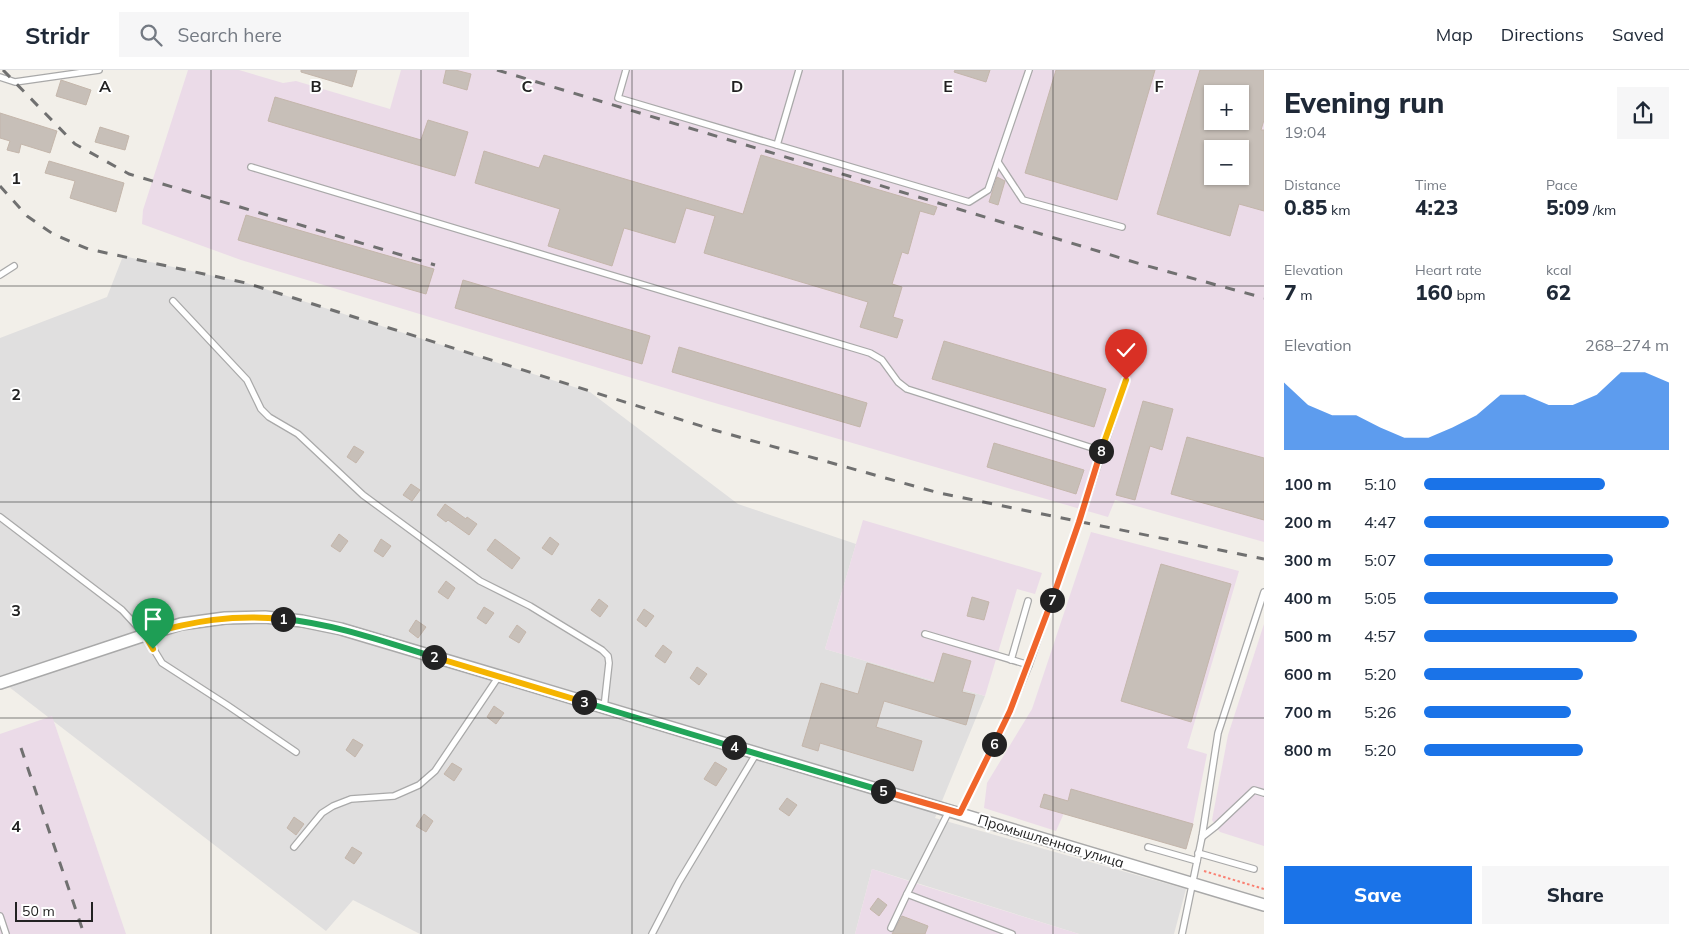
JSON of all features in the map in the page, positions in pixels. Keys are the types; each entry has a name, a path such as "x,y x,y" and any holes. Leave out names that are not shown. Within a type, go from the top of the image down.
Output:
{"street":[{"name":"Промышленная улица","path":"0,683 181,624 225,618 265,617 302,621 341,629 1264,905"}],"lane":[{"path":"0,77 15,82 99,70"},
{"path":"626,70 618,98 969,202 988,190 1029,70"},
{"path":"777,145 799,70"},
{"path":"998,162 1022,200 1122,227"},
{"path":"251,167 870,353 882,360 898,382 907,389 1102,451"},
{"path":"0,275 14,266"},
{"path":"173,301 247,380 262,409 269,417 298,434 363,495 480,581 530,606 602,650 608,656 609,663 604,708"},
{"path":"891,928 907,894 955,812 1010,711 1029,665 1126,380"},
{"path":"0,517 122,610 145,635 162,663 296,752"},
{"path":"1182,934 1202,838 1218,733 1264,592"},
{"path":"1011,660 1028,601"},
{"path":"925,634 1029,665"},
{"path":"294,847 322,813 332,806 351,799 394,796 419,785 435,770 499,676"},
{"path":"652,934 679,882 756,754"},
{"path":"1202,838 1254,790 1264,793"},
{"path":"1148,847 1197,861"},
{"path":"1198,853 1254,869"},
{"path":"907,894 1012,934"},
{"path":"0,916 6,934"}],"path":[{"path":"1195,869 1264,889"}],"shaded area":[{"path":"188,70 239,70 283,83 296,81 390,109 401,70 1264,70 1264,542 1115,500 1108,517 708,401 241,260 142,224 143,210"},
{"path":"123,256 246,283 590,392 738,504 856,544 825,649 985,696 935,818 1186,889 1174,934 1079,934 872,869 855,934 420,934 353,900 326,931 0,680 0,338 107,297"},
{"path":"863,520 1042,573 1035,594 1017,589 985,696 825,649"},
{"path":"1091,532 1239,571 1187,748 1207,754 1186,849 1064,813 1056,831 984,808 987,783 1032,709"},
{"path":"1264,624 1264,846 1220,832 1212,820 1228,735"},
{"path":"52,716 126,934 0,934 0,734"},
{"path":"872,869 918,884 1079,934 855,934"}],"building":[{"path":"301,70 357,70 352,87 301,72"},
{"path":"446,70 471,74 467,90 443,83"},
{"path":"955,70 990,70 986,82 954,72"},
{"path":"1056,70 1155,70 1117,200 1025,173"},
{"path":"1200,70 1264,70 1264,120 1261,130 1264,130 1264,211 1239,204 1230,236 1157,214"},
{"path":"61,80 91,90 86,105 56,96"},
{"path":"275,97 421,140 428,120 468,132 455,176 268,121"},
{"path":"0,113 57,131 50,153 21,144 19,153 7,150 10,141 0,138"},
{"path":"100,127 129,136 125,150 95,142"},
{"path":"484,151 539,168 544,155 743,214 761,155 937,207 934,215 920,211 908,254 902,252 892,284 902,287 893,317 903,320 897,338 860,327 868,302 704,253 715,216 686,208 675,243 624,228 612,266 548,246 560,209 475,183"},
{"path":"49,161 124,183 116,212 70,198 75,181 45,173"},
{"path":"997,177 1005,181 998,205 989,202"},
{"path":"246,215 434,269 426,294 238,240"},
{"path":"463,280 650,336 642,364 455,308"},
{"path":"944,341 1106,389 1094,427 932,379"},
{"path":"679,347 867,403 860,427 672,372"},
{"path":"1143,401 1173,409 1162,450 1150,446 1135,500 1116,495"},
{"path":"1187,437 1264,458 1264,520 1171,494"},
{"path":"994,443 1084,470 1076,494 987,467"},
{"path":"354,446 364,452 356,463 347,457"},
{"path":"411,484 420,490 412,501 403,495"},
{"path":"445,504 466,519 467,517 477,524 469,535 448,520 446,522 437,515"},
{"path":"339,534 348,541 340,552 331,546"},
{"path":"550,537 559,544 552,555 542,548"},
{"path":"381,539 391,546 383,557 374,551"},
{"path":"495,539 520,558 512,569 487,550"},
{"path":"1161,564 1231,584 1191,722 1121,701"},
{"path":"446,581 455,588 448,599 438,592"},
{"path":"972,597 989,602 984,620 967,616"},
{"path":"599,599 608,606 600,617 591,610"},
{"path":"484,607 494,613 486,624 477,618"},
{"path":"644,609 654,616 646,627 637,620"},
{"path":"416,620 426,627 418,638 409,631"},
{"path":"517,625 526,632 519,643 509,637"},
{"path":"663,645 672,652 665,663 655,656"},
{"path":"943,653 971,661 962,692 975,695 966,725 884,701 876,727 922,741 913,771 820,743 818,751 802,746 821,683 858,694 867,663 934,683"},
{"path":"697,667 707,674 699,685 690,678"},
{"path":"494,706 504,713 496,724 487,717"},
{"path":"353,739 363,745 355,757 346,750"},
{"path":"715,762 727,769 716,786 704,779"},
{"path":"452,763 462,769 454,781 444,774"},
{"path":"1071,789 1193,824 1186,849 1040,807 1044,794 1068,801"},
{"path":"787,798 797,805 789,816 779,809"},
{"path":"424,814 433,821 426,832 416,826"},
{"path":"294,817 304,824 296,835 287,828"},
{"path":"352,847 362,853 354,864 345,858"},
{"path":"878,898 887,905 879,916 870,909"},
{"path":"902,916 928,926 925,934 892,934"}],"railway":[{"path":"3,70 75,144 129,174 435,265"},
{"path":"497,70 1144,265 1264,298"},
{"path":"0,186 27,216 53,234 88,249 246,283 714,430 939,493 1264,559"},
{"path":"21,748 84,934"}],"route":[{"path":"153,649 145,635 181,624 225,618 265,617 302,621 341,629 756,754 960,813 1010,711 1029,665 1126,380"}]}
